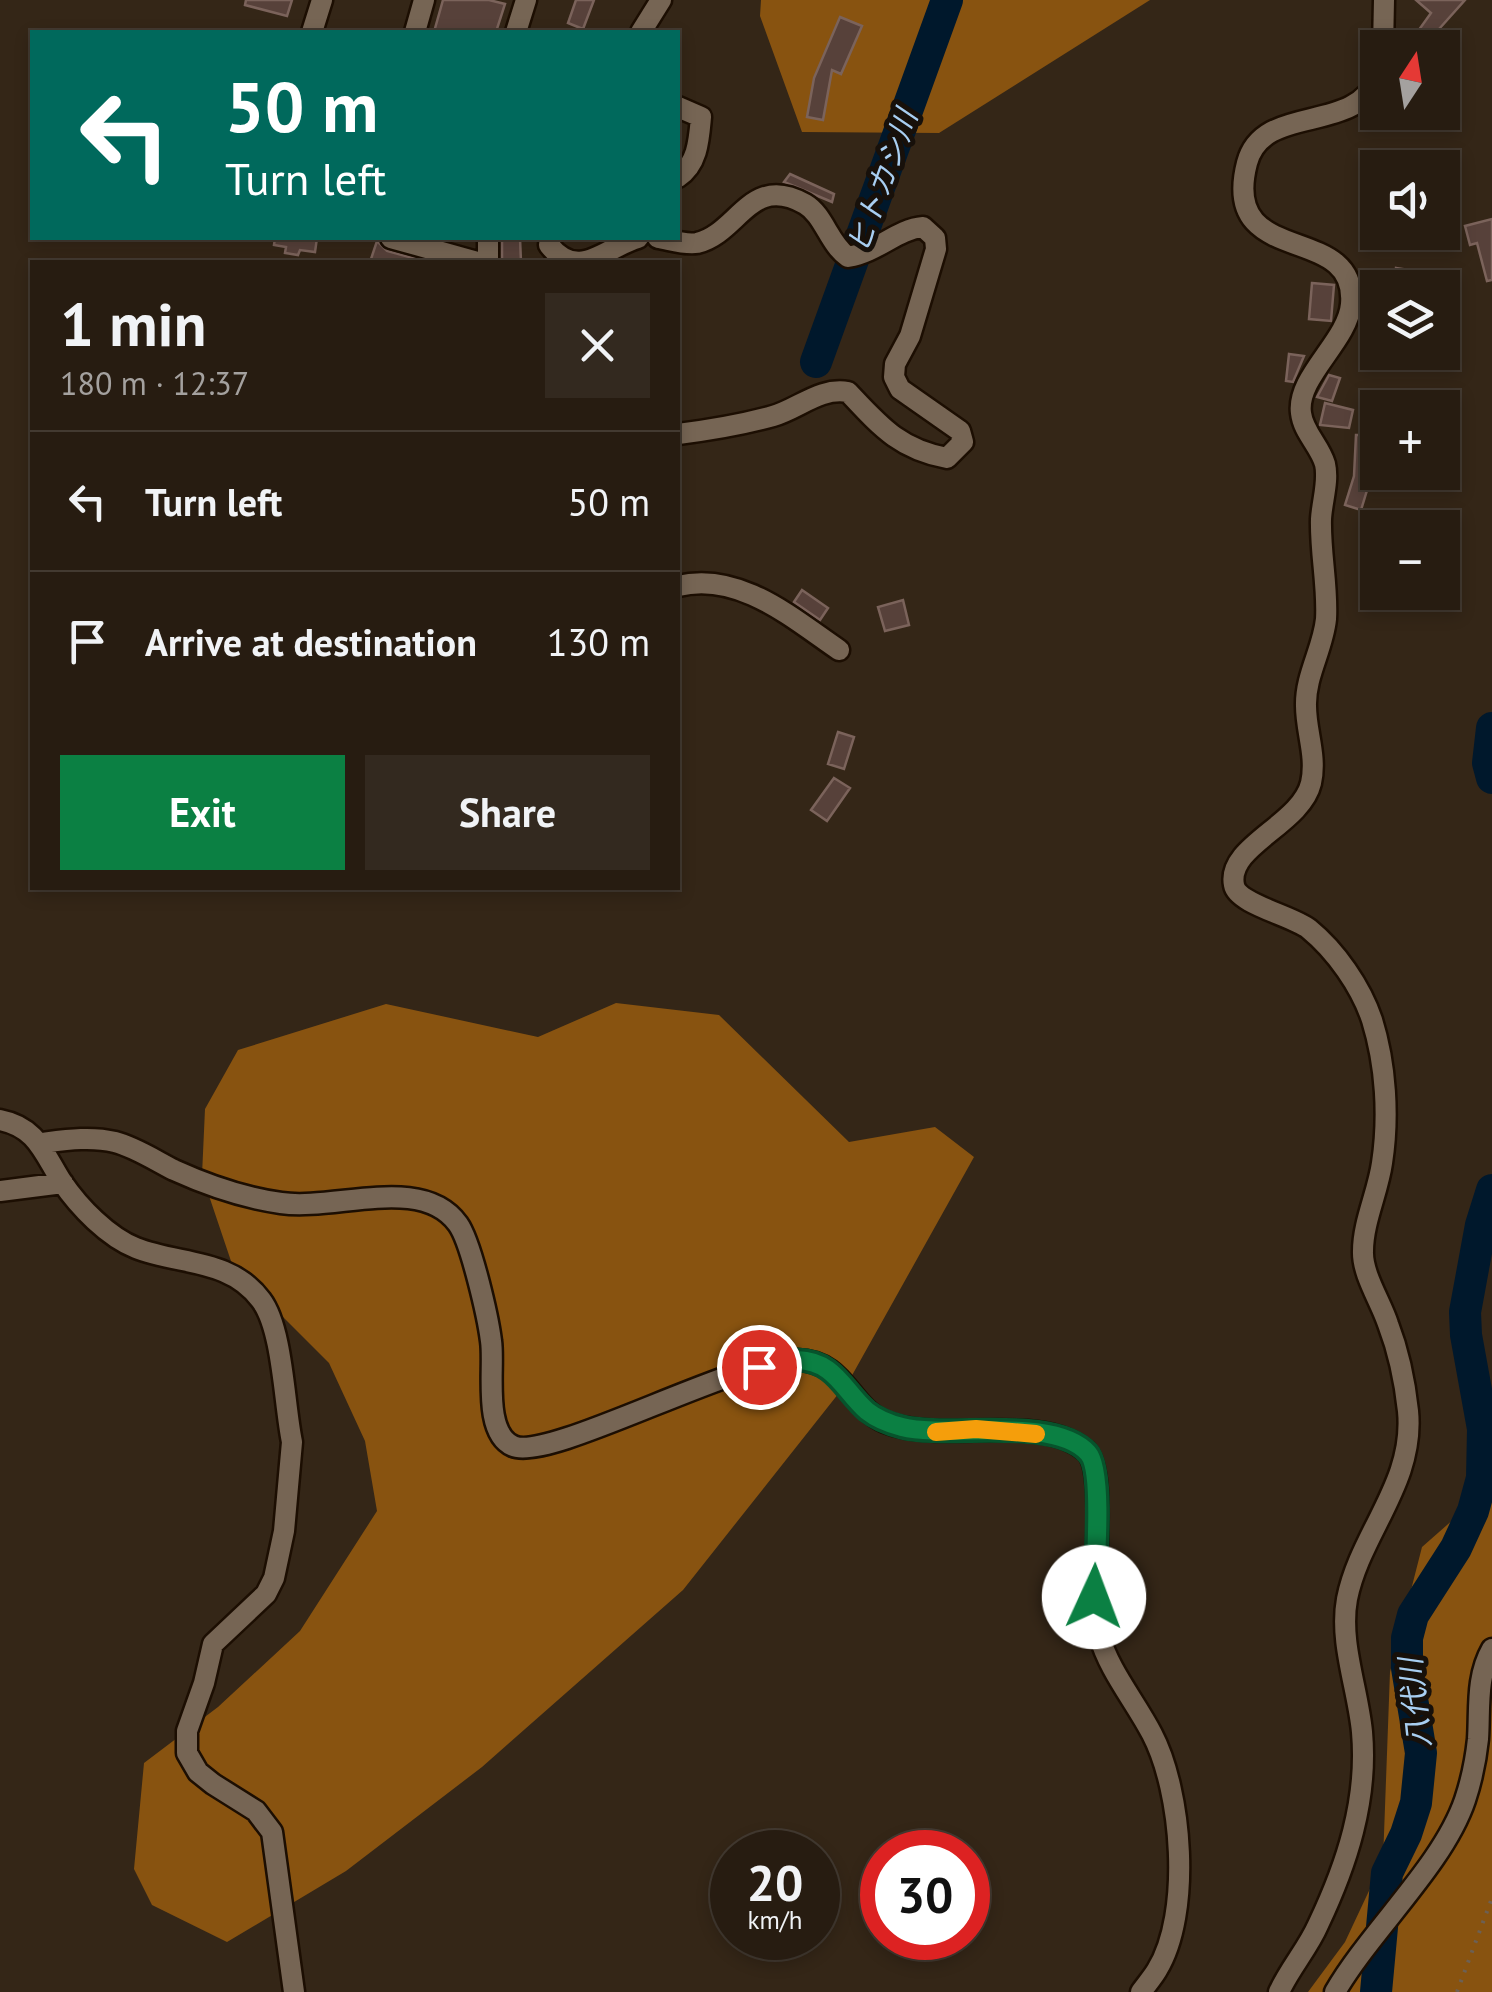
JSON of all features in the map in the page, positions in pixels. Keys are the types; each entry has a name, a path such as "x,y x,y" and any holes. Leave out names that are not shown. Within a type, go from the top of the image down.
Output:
{"street":[{"path":"313,30 322,0"},
{"path":"416,30 424,0"},
{"path":"517,30 526,0"},
{"path":"642,30 661,0"},
{"path":"1383,30 1384,0"},
{"path":"1279,1992 1296,1957 1316,1931 1348,1852 1364,1786 1362,1732 1345,1608 1351,1581 1400,1476 1408,1443 1408,1409 1390,1329 1362,1252 1382,1161 1386,1102 1372,1021 1362,996 1337,958 1308,928 1287,915 1258,906 1236,893 1234,886 1237,866 1257,840 1304,803 1312,781 1313,754 1306,705 1308,682 1326,617 1321,516 1326,472 1324,459 1300,413 1303,393 1351,312 1352,296 1349,281 1336,262 1264,232 1246,212 1244,177 1248,156 1257,140 1269,130 1329,115 1360,101"},
{"path":"680,107 701,117 698,148 680,176"},
{"path":"673,240 696,243 718,232 761,196 786,197 808,205 836,250 848,257 868,254 912,228 923,227 934,238 936,248 910,336 895,364 894,377 900,389 960,431 963,442 947,458 926,454 890,436 848,392 839,391 826,392 779,414 726,428 680,434"},
{"path":"398,240 469,260"},
{"path":"550,240 559,258 568,260"},
{"path":"592,260 634,240"},
{"path":"680,586 710,582 737,588 767,602 839,650"},
{"path":"0,1120 26,1129 40,1143 63,1183 101,1224 137,1249 212,1266 242,1281 264,1303 272,1322 292,1462 280,1559 266,1594 214,1644 187,1730 187,1754 198,1772 256,1811 272,1832 279,1864 287,1964 294,1992"},
{"path":"40,1143 73,1138 116,1142 196,1180 281,1203 318,1206 405,1196 435,1203 463,1230 492,1344 490,1398 498,1427 516,1448 546,1446 670,1397 759,1367 796,1360 824,1364 866,1411 904,1428 1033,1433 1066,1440 1088,1452 1098,1487 1094,1597 1099,1636 1166,1764 1176,1812 1174,1914 1159,1967 1140,1992"},
{"path":"0,1191 63,1183"},
{"path":"1335,1992 1349,1967 1449,1836 1466,1799 1478,1742 1478,1702 1484,1663 1492,1648"}],"path":[{"path":"1458,1992 1492,1898"}],"shaded area":[{"path":"761,0 1150,0 939,133 802,132 760,16"},
{"path":"616,1003 719,1015 849,1142 935,1127 974,1157 850,1379 683,1590 482,1767 346,1871 227,1942 152,1905 134,1869 144,1763 218,1707 300,1631 377,1511 365,1441 329,1363 233,1267 202,1175 205,1109 238,1050 386,1004 538,1037"},
{"path":"1480,1496 1492,1498 1492,1992 1308,1992 1345,1942 1383,1861 1390,1672 1422,1547"}],"building":[{"path":"246,0 292,0 287,16 245,5"},
{"path":"443,0 505,4 497,30 435,30"},
{"path":"576,0 594,0 583,29 568,23"},
{"path":"1416,0 1465,0 1438,30 1419,30 1431,13"},
{"path":"840,17 862,26 841,74 832,70 823,120 807,117 814,78"},
{"path":"790,174 834,194 832,202 784,182"},
{"path":"1492,219 1492,280 1487,281 1477,243 1470,245 1465,226"},
{"path":"275,240 317,240 315,252 300,250 298,255 285,253 286,247 274,245"},
{"path":"502,240 520,240 521,260 502,260"},
{"path":"377,241 387,251 421,260 375,260 371,259"},
{"path":"1312,283 1334,285 1331,321 1309,319"},
{"path":"1289,354 1304,356 1293,382 1286,381"},
{"path":"1329,375 1340,378 1332,401 1317,397"},
{"path":"1325,403 1353,410 1349,428 1320,425"},
{"path":"1356,435 1360,435 1360,490 1367,490 1361,510 1345,505 1354,476"},
{"path":"802,590 828,608 820,620 794,602"},
{"path":"903,600 909,625 885,631 878,607"},
{"path":"838,732 854,737 844,769 828,764"},
{"path":"834,778 850,788 827,821 811,810"}],"waterway":[{"name":"ヒトカシ川","path":"816,362 947,0"},
{"name":"八代川","path":"1492,728 1488,763 1492,778"},
{"name":"八代川","path":"1376,1992 1387,1873 1416,1803 1421,1753 1407,1668 1407,1638 1413,1615 1456,1548 1473,1511 1482,1478 1483,1429 1465,1312 1481,1225 1492,1190"}],"slow traffic":[{"path":"936,1432 976,1429 1036,1434"}],"route":[{"path":"759,1367 796,1360 824,1364 866,1411 904,1428 1033,1433 1066,1440 1088,1452 1098,1487 1094,1597"}]}
